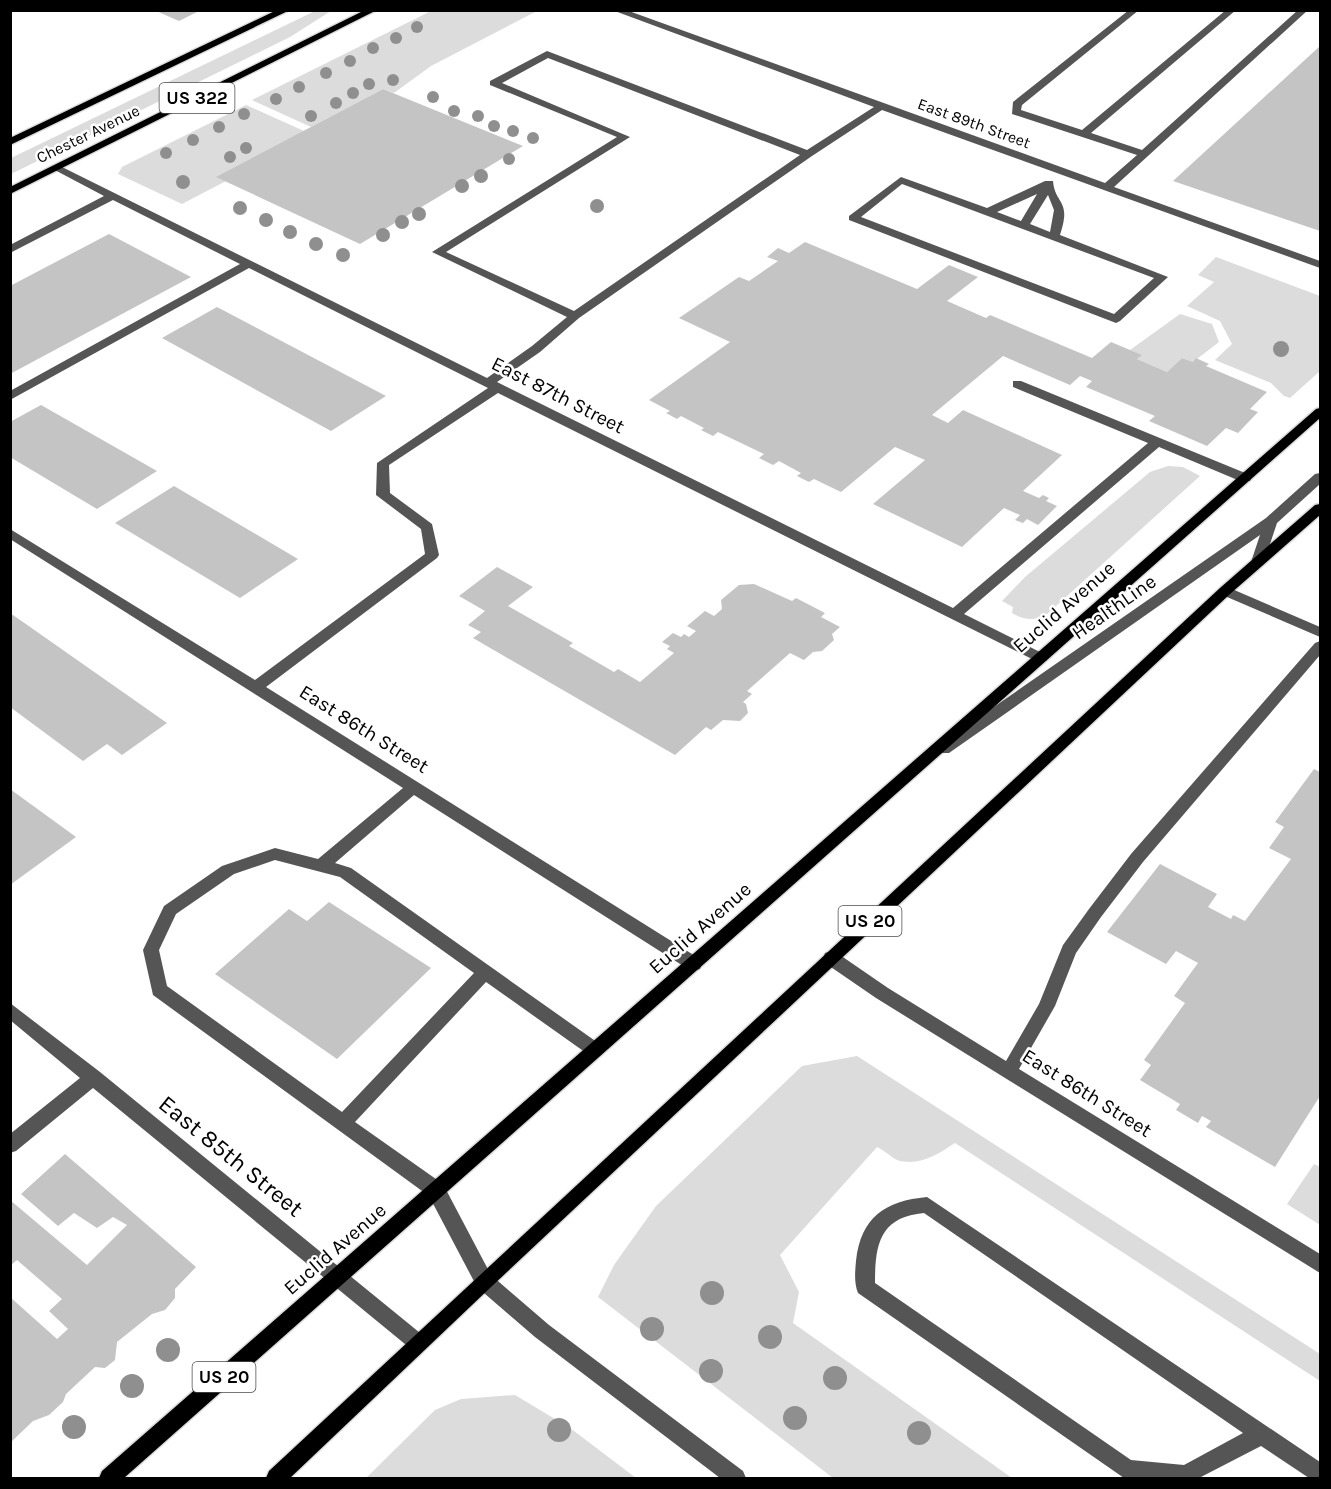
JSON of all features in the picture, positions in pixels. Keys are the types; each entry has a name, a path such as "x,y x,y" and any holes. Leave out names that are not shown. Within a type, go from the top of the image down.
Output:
{"main road":[{"name":"Chester Avenue","path":"10,142 286,10"},
{"name":"Chester Avenue","path":"10,191 373,10"},
{"name":"Euclid Avenue","path":"109,1479 1320,412"},
{"name":"US 20","path":"276,1479 484,1281 1225,591 1320,508"}],"street":[{"name":"East 89th Street","path":"616,10 1320,265"},
{"path":"1135,10 1017,105 1016,112 1144,154"},
{"path":"1084,134 1232,10"},
{"path":"1282,10 1301,13"},
{"path":"1106,188 1301,13"},
{"path":"575,316 438,252 625,137 494,83 547,54 808,154"},
{"path":"255,687 432,555 427,527 383,495 383,463 493,385 575,316 880,106"},
{"name":"East 87th Street","path":"56,168 1041,658"},
{"path":"1024,226 1047,186 1059,171"},
{"path":"901,180 988,212 1024,226 1162,277 1116,319 853,218 901,180"},
{"path":"988,212 1047,186"},
{"path":"1047,186 1060,203 1061,216 1054,237"},
{"path":"10,250 113,196"},
{"path":"10,396 250,263"},
{"path":"1017,384 1245,478"},
{"path":"954,615 1157,442"},
{"name":"HealthLine","path":"919,766 1271,521 1320,477"},
{"path":"1258,562 1271,521"},
{"name":"East 86th Street","path":"10,533 694,964"},
{"path":"1225,591 1320,632"},
{"path":"1009,1071 1047,1006 1069,950 1095,913 1137,858 1320,646"},
{"path":"321,866 414,788"},
{"path":"595,1050 345,872 275,854 228,870 170,910 150,950 159,990 436,1190 484,1281 542,1331 736,1479"},
{"name":"East 86th Street","path":"831,958 1320,1264"},
{"path":"343,1123 485,972"},
{"name":"East 85th Street","path":"10,1010 418,1343"},
{"path":"10,1145 94,1077"},
{"path":"1261,1435 1185,1475 1128,1470 865,1287 865,1252 876,1227 898,1210 927,1205 1320,1474"}],"shaded area":[{"path":"317,10 331,11 290,37 11,174 11,158"},
{"path":"431,11 537,11 431,66 394,93 383,89 311,127 252,100"},
{"path":"246,105 304,131 226,181 182,204 118,174 122,167"},
{"path":"1216,257 1320,296 1320,371 1290,398 1284,396 1271,383 1215,360 1232,344 1220,321 1187,306 1214,282 1198,275"},
{"path":"1180,314 1212,324 1219,342 1193,362 1182,358 1167,372 1137,359 1141,355 1130,350"},
{"path":"1168,466 1183,467 1200,476 1046,615 1029,619 1012,613 1013,607 1002,601 1025,577 1150,472"},
{"path":"857,1056 1320,1354 1320,1381 955,1143 928,1158 913,1162 897,1160 877,1147 780,1255 799,1292 793,1323 1012,1478 833,1478 598,1297 614,1265 656,1206 802,1066"},
{"path":"1314,1164 1320,1167 1320,1225 1287,1204"},
{"path":"515,1395 570,1428 636,1478 366,1478 435,1410 461,1399"}],"building":[{"path":"154,10 201,10 179,21"},
{"path":"1320,46 1320,231 1173,181"},
{"path":"383,89 523,146 360,244 216,177"},
{"path":"109,234 191,277 10,374 10,286"},
{"path":"805,242 917,289 949,265 978,277 947,301 986,318 990,315 1092,358 1111,342 1142,355 1137,359 1167,372 1182,358 1193,362 1196,358 1209,364 1206,366 1267,392 1250,409 1258,412 1238,433 1226,428 1207,446 1149,421 1155,416 1086,387 1092,381 1080,376 1070,385 1003,356 932,415 948,423 963,410 1062,455 1023,491 1039,498 1043,495 1049,498 1046,501 1057,506 1038,525 1027,519 1023,523 1015,520 1020,515 1004,508 962,547 873,504 925,460 895,447 841,492 814,479 809,482 797,476 801,473 779,461 773,465 759,458 764,454 718,432 713,436 701,430 704,428 681,416 677,419 666,413 670,411 649,400 730,342 679,318 739,277 749,281 778,261 767,257 778,248 789,253"},
{"path":"217,307 386,396 331,431 162,338"},
{"path":"41,405 157,471 97,509 10,457 10,422"},
{"path":"174,486 298,559 240,598 115,523"},
{"path":"497,567 533,587 508,606 573,643 569,646 614,672 618,669 640,682 674,653 667,649 670,646 662,642 673,633 681,637 684,634 689,637 696,631 687,626 705,611 714,616 722,609 721,600 739,585 754,584 792,601 796,598 825,613 821,617 840,627 832,634 834,640 822,651 813,652 804,660 790,653 747,691 752,694 743,702 746,704 748,713 740,721 723,720 711,730 706,727 675,755 473,638 481,632 468,625 485,611 459,596"},
{"path":"13,615 167,723 122,755 107,744 83,761 10,707 10,616"},
{"path":"1314,769 1320,772 1320,1096 1275,1167 1206,1127 1211,1121 1202,1116 1198,1123 1176,1110 1180,1104 1140,1080 1151,1065 1144,1060 1185,1003 1174,996 1198,963 1176,951 1166,964 1107,932 1160,864 1217,894 1208,907 1231,919 1233,915 1245,921 1291,859 1269,848 1284,827 1275,822"},
{"path":"10,789 76,837 10,885"},
{"path":"329,902 431,968 337,1059 215,974 289,909 307,921"},
{"path":"65,1154 196,1267 175,1289 175,1298 165,1310 152,1314 117,1342 115,1360 105,1368 95,1367 66,1394 63,1402 49,1415 33,1421 10,1443 10,1297 57,1339 68,1329 49,1311 62,1299 17,1260 10,1266 10,1200 87,1265 127,1225 113,1217 97,1228 74,1213 58,1226 21,1194"}]}
